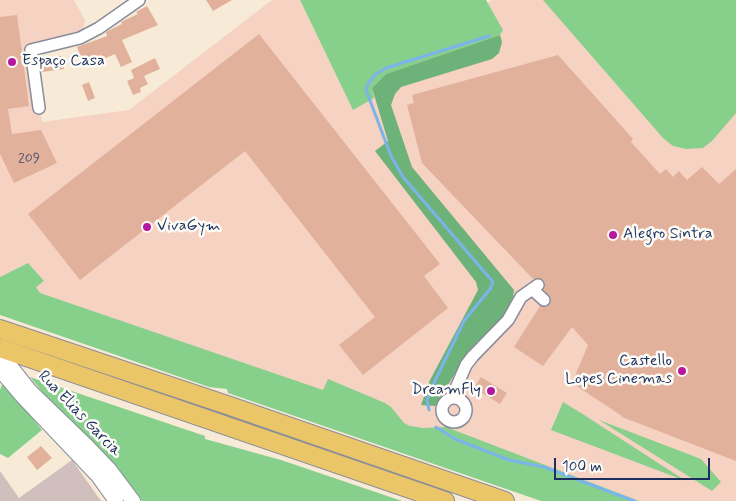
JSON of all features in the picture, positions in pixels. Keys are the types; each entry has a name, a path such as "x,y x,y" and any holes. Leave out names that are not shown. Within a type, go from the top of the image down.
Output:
{"highway":[{"path":"0,329 505,501"},
{"path":"4,351 445,501"}],"street":[{"path":"39,108 31,50 80,38 99,28 133,2"},
{"path":"456,388 466,365 508,320 521,297 535,287 544,300"},
{"name":"Rua Elias Garcia","path":"4,351 30,391 104,463 133,501"},
{"name":"Rua Elias Garcia","path":"0,370 98,476 116,501"}],"shaded area":[{"path":"0,0 74,0 85,20 83,32 27,47 42,122 129,110 272,0 300,0 347,97 492,0 569,0 736,93 736,501 587,501 0,299"},
{"path":"72,460 101,501 0,501 0,471 19,498"}],"green space":[{"path":"300,0 486,0 503,30 500,35 386,74 372,88 374,98 353,110"},
{"path":"543,0 736,0 736,113 712,141 703,148 686,149 673,146 663,138"},
{"path":"500,35 502,42 499,53 492,59 401,87 395,94 391,105 412,167 514,290 513,297 502,318 462,362 435,406 421,405 430,380 478,290 476,282 375,151 388,141 372,88 386,74"},
{"path":"28,263 44,281 36,287 40,293 323,390 328,379 385,403 391,407 404,423 410,426 423,428 446,427 639,501 541,501 228,393 227,389 209,387 0,315 0,277"},
{"path":"30,377 205,436 205,439 281,460 402,501 142,501 99,448 48,399"},
{"path":"3,382 42,430 8,458 0,454 0,390"},
{"path":"563,402 581,413 686,481 551,430"},
{"path":"599,420 701,459 721,482 712,491"}],"building":[{"path":"206,0 232,0 213,11"},
{"path":"147,6 158,25 122,40 132,62 121,67 115,54 84,66 77,47 107,36 106,32 138,14 136,12"},
{"path":"17,15 29,106 8,109 12,134 41,130 57,163 14,183 0,154 0,17"},
{"path":"259,34 440,264 424,276 448,308 363,375 339,345 375,317 245,151 80,280 28,214"},
{"name":"Alegro Sintra","path":"558,55 633,139 631,142 660,174 666,169 673,177 679,171 687,180 702,167 719,184 736,169 736,461 622,417 572,383 588,345 572,327 543,366 514,347 540,306 547,307 551,302 551,297 544,290 544,281 538,278 533,279 422,163 407,105 414,103 412,95"},
{"path":"62,56 64,69 42,72 40,59"},
{"path":"155,58 160,69 144,76 148,84 140,88 141,92 133,95 127,81 134,78 131,70"},
{"path":"89,82 95,98 88,101 82,85"},
{"name":"DreamFly","path":"481,377 507,393 500,404 474,388"},
{"path":"41,446 52,458 37,470 27,457"}],"waterway":[{"path":"429,410 427,400 464,321 490,289 493,282 403,177 391,156 366,90 369,82 376,74 386,68 489,36"},
{"path":"436,427 455,439 509,460 544,467 634,501"}],"place":[{"name":"Espaço Casa","path":"12,62"},
{"name":"VivaGym","path":"147,227"},
{"name":"Alegro Sintra","path":"613,235"},
{"name":"Castello Lopes Cinemas","path":"682,371"},
{"name":"DreamFly","path":"491,391"}]}
